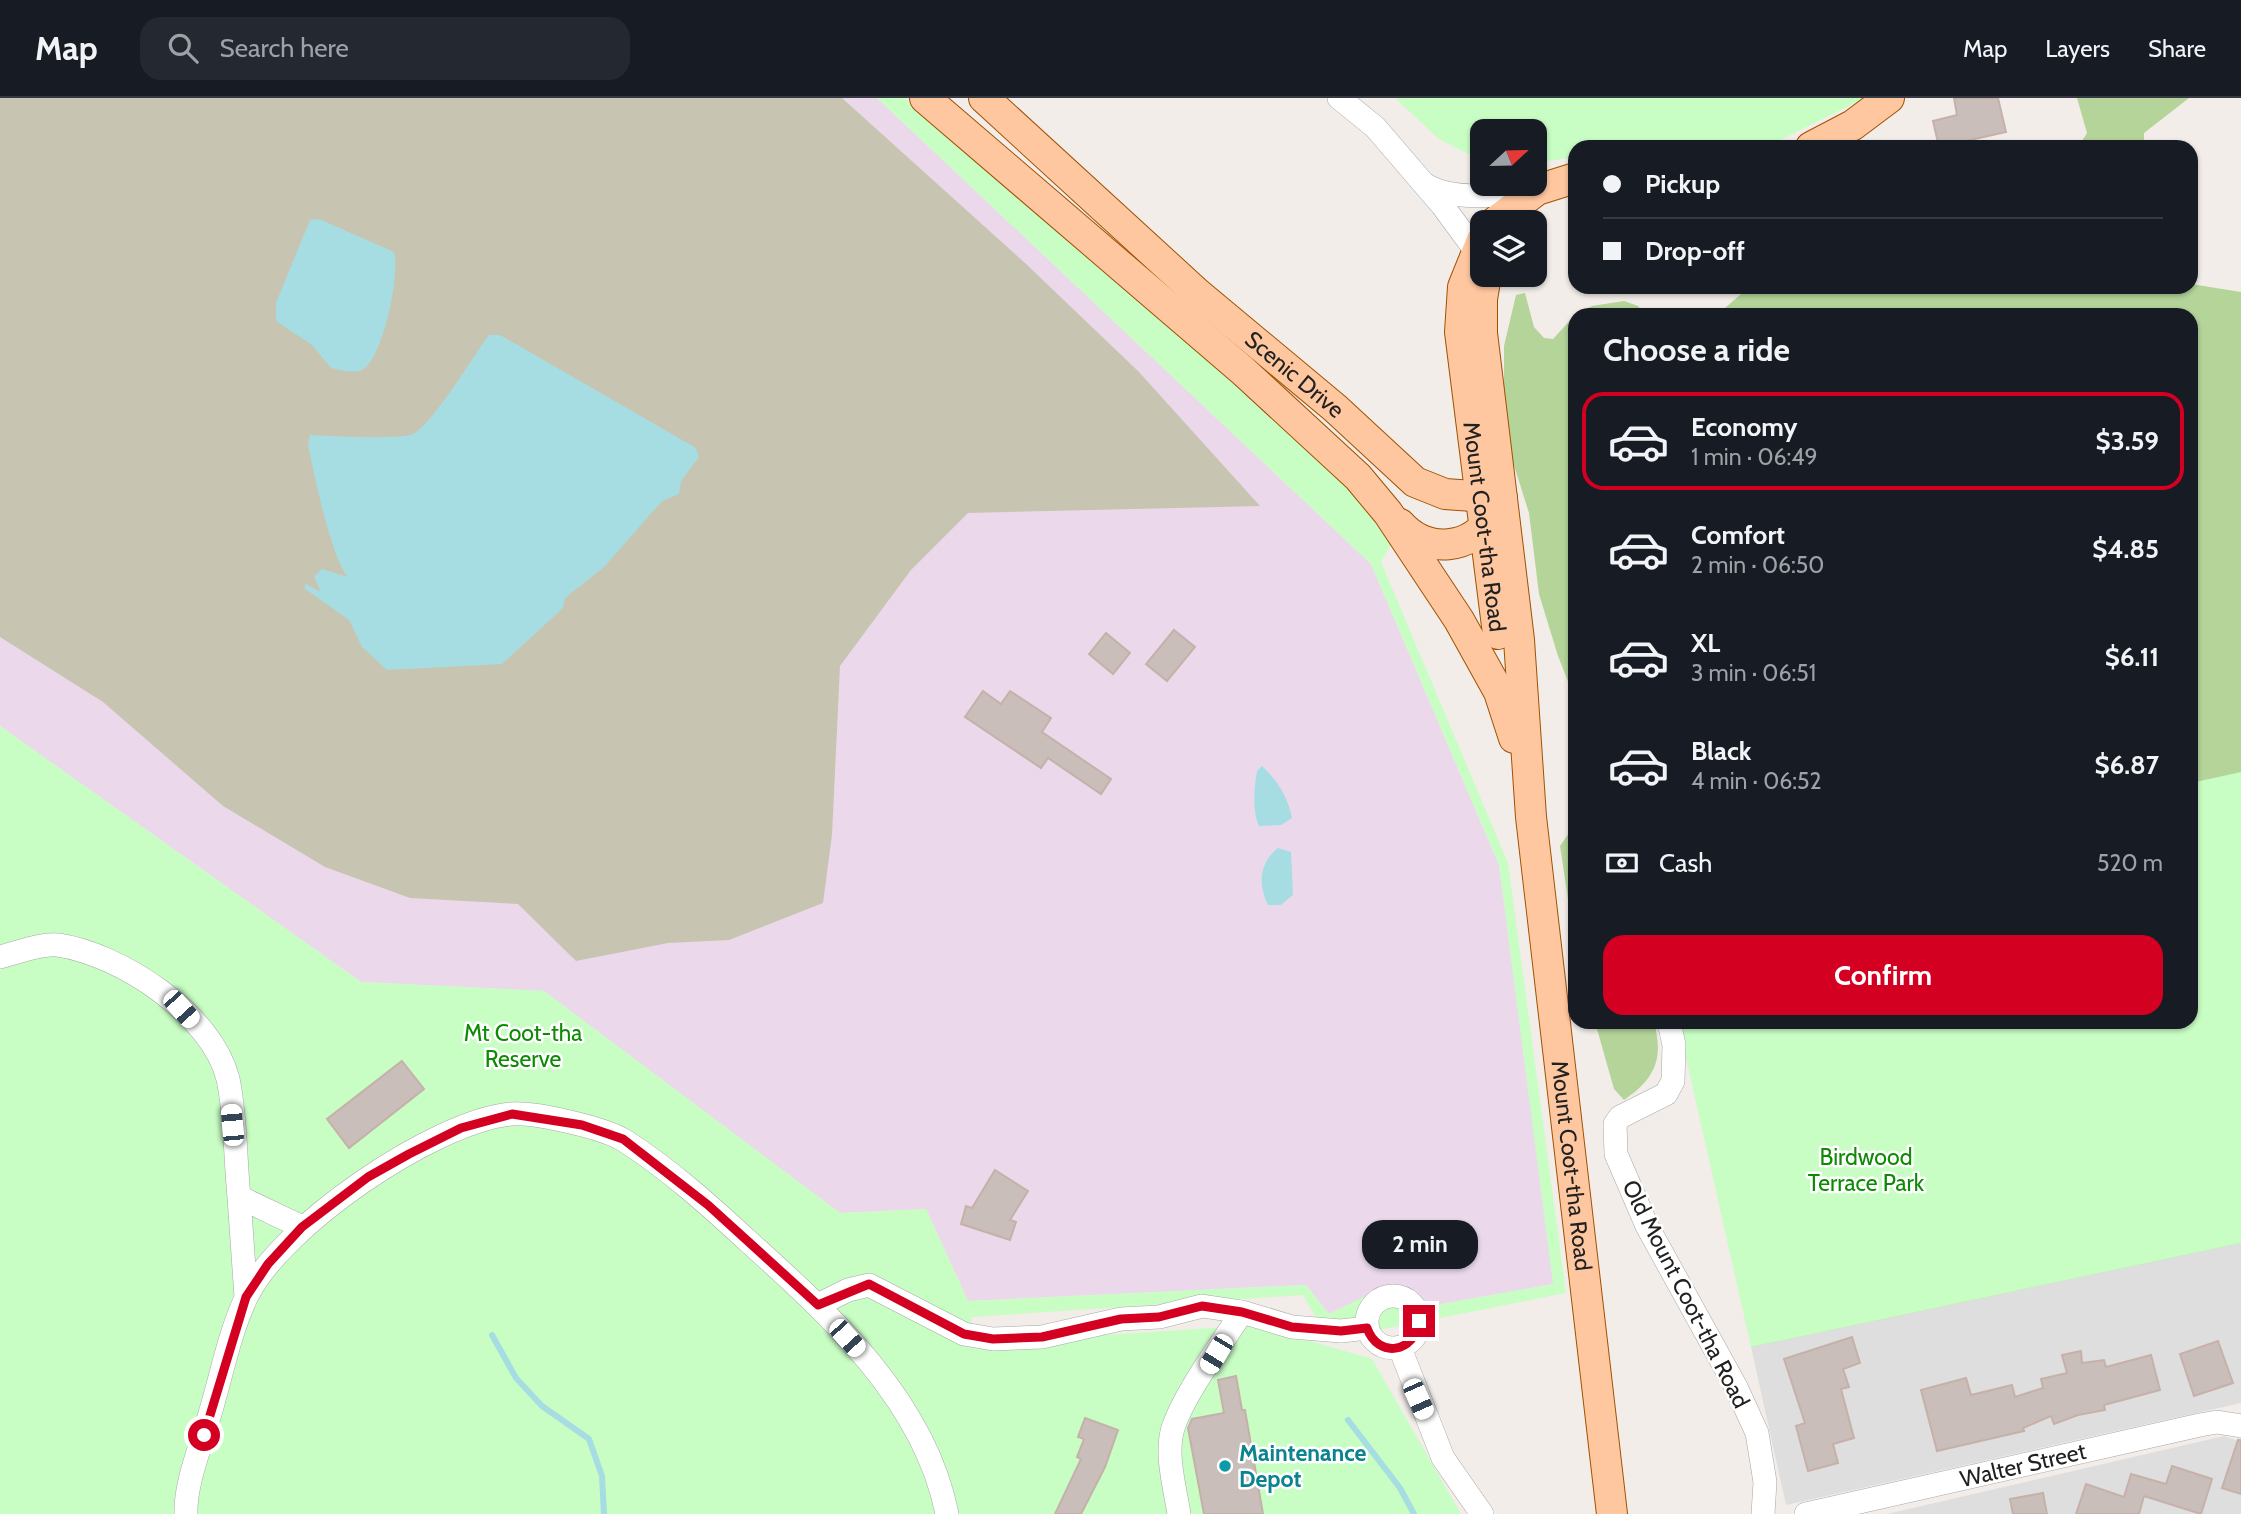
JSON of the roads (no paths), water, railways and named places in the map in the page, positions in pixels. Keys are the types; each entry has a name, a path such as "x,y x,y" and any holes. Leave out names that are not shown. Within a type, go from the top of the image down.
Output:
{"main road":[{"name":"Scenic Drive","path":"925,98 1303,424 1407,532 1423,542 1457,543 1482,529"},
{"name":"Scenic Drive","path":"984,98 1197,293 1322,397 1415,482 1438,493 1490,498"},
{"path":"1824,140 1853,125 1889,98"},
{"path":"1547,187 1568,180"},
{"path":"1509,210 1527,196"},
{"path":"1543,210 1568,200"},
{"name":"Mount Coot-tha Road","path":"1482,287 1490,498 1521,667 1531,817 1612,1514"},
{"name":"Scenic Drive","path":"1376,497 1452,609 1490,673 1503,702 1516,748"},
{"path":"1482,529 1490,498"},
{"name":"Mount Coot-tha Road","path":"1482,529 1516,748 1531,817"}],"street":[{"path":"1339,98 1368,119 1470,247"},
{"path":"1420,181 1433,189 1470,192"},
{"path":"0,957 55,945 104,956 142,978 181,1009 209,1040 228,1077 246,1297"},
{"name":"Old Mount Coot-tha Road","path":"1671,1029 1674,1045 1672,1081 1666,1094 1620,1117 1615,1125 1616,1154 1647,1226 1736,1387 1757,1433 1765,1482 1763,1514"},
{"path":"186,1514 198,1457 246,1297 268,1264 302,1227 368,1177 461,1128 512,1114 555,1119 623,1139 708,1205 818,1305 876,1371 921,1440 947,1514"},
{"path":"239,1197 302,1227"},
{"path":"818,1305 869,1284 964,1334 993,1339 1042,1337 1121,1319 1159,1317 1202,1306 1242,1312 1292,1327 1341,1331 1367,1328"},
{"path":"1397,1296 1413,1305 1419,1321 1414,1338 1400,1348 1382,1347 1370,1336 1367,1328 1369,1311 1380,1299 1397,1296"},
{"path":"1179,1514 1172,1471 1172,1430 1185,1403 1242,1312"},
{"path":"1400,1348 1443,1458 1482,1514"},
{"name":"Walter Street","path":"1806,1514 2200,1425 2217,1422 2241,1426"}],"water":[{"path":"319,219 394,252 395,277 385,329 373,357 367,366 359,371 331,368 312,345 276,321 276,303 310,220"},
{"path":"489,335 500,335 696,448 699,457 681,481 679,494 662,501 604,567 565,598 563,608 502,664 387,670 362,647 349,620 304,588 306,584 321,592 314,576 322,569 348,577 335,552 324,514 308,444 310,435 380,437 413,434 442,404"},
{"path":"1262,766 1282,790 1288,803 1292,818 1281,825 1259,826 1257,820 1254,806 1255,785 1257,771"},
{"path":"1278,848 1291,852 1293,895 1281,905 1268,905 1262,875 1267,860"}],"waterway":[{"path":"492,1335 516,1378 542,1406 589,1439 602,1476 604,1514"},
{"path":"1348,1420 1400,1488 1414,1514"}],"place":[{"name":"Maintenance Depot","path":"1225,1466"}],"park label":[{"name":"Mt Coot-tha Reserve","path":"523,1046"},
{"name":"Birdwood Terrace Park","path":"1866,1170"}]}
